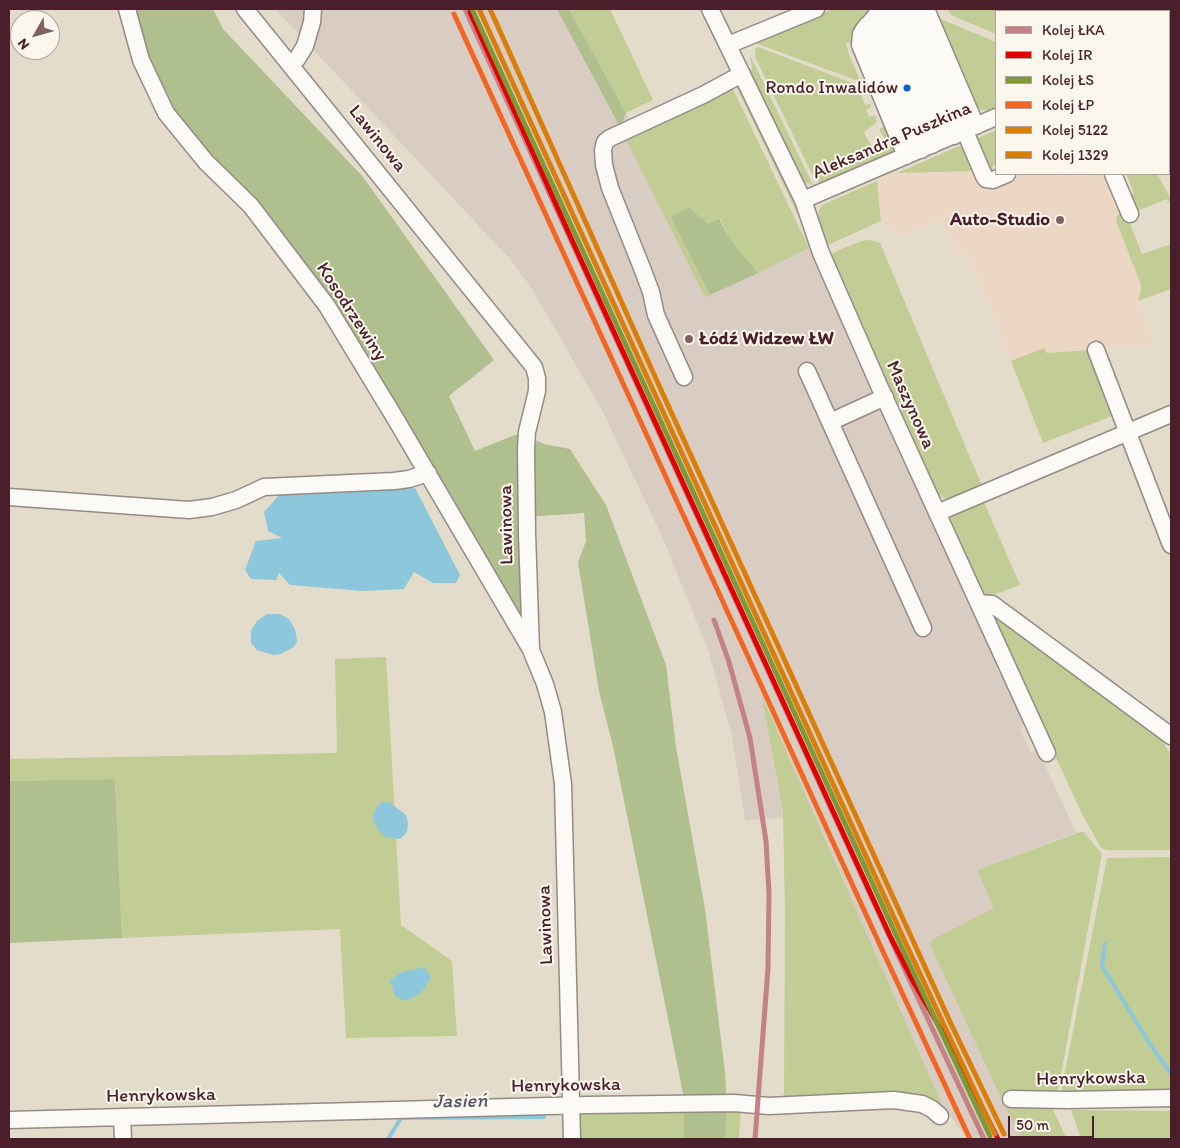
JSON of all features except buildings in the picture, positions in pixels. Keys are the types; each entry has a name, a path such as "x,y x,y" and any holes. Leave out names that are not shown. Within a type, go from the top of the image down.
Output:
{"street":[{"name":"Kosodrzewiny","path":"127,9 140,60 166,113 206,162 251,206 327,306 532,650"},
{"name":"Lawinowa","path":"245,9 534,368 537,378 537,391 529,424 526,449 527,533 532,650 553,712 563,784 572,1139"},
{"path":"290,64 297,58 305,46 312,22 313,9"},
{"name":"Maszynowa","path":"710,9 803,200 822,253 884,397 1047,753"},
{"path":"728,45 816,9"},
{"path":"900,9 942,141"},
{"path":"913,9 942,141"},
{"path":"926,9 942,141"},
{"path":"942,141 878,14 861,34 862,50 942,141 986,179 993,180 1005,175"},
{"path":"684,378 656,315 651,292 610,188 604,165 603,150 610,138 703,95 742,74"},
{"name":"Aleksandra Puszkina","path":"803,200 995,118"},
{"path":"1112,175 1130,214"},
{"path":"1096,350 1171,545"},
{"path":"807,371 923,628"},
{"path":"830,422 884,397"},
{"path":"937,513 1171,414"},
{"path":"9,497 189,510 212,507 236,500 264,487 394,481 428,473"},
{"path":"979,603 992,604 1171,736"},
{"name":"Henrykowska","path":"1011,1099 1171,1098"},
{"name":"Henrykowska","path":"9,1120 122,1125 571,1105 734,1103 769,1106 894,1100 922,1104 940,1116"}],"shaded area":[{"path":"275,9 569,9 626,113 638,147 710,295 809,248 872,389 871,396 876,408 882,411 930,520 1000,664 996,668 1000,674 1005,675 1025,721 1020,730 1031,752 1038,750 1076,833 977,870 995,908 935,938 929,943 1022,1139 967,1139 942,1104 763,698 783,818 745,820 732,736 708,650 664,541 604,414 531,287 510,259"},
{"path":"976,171 984,194 1012,180 1028,175 1097,175 1102,179 1105,177 1119,217 1127,215 1157,294 1138,301 1156,345 1046,353 1043,348 1011,361 968,253 959,257 941,220 903,235 881,221 877,181 897,173"}],"green space":[{"path":"127,9 213,9 223,29 363,177 494,360 449,396 475,451 520,433 544,444 570,449 606,505 666,665 676,747 705,909 725,1072 727,1106 725,1139 684,1139 684,1098 613,746 599,691 578,562 586,541 584,513 527,517 531,650 327,306 166,113"},
{"path":"557,9 569,9 626,113 620,127"},
{"path":"569,9 610,9 653,100 626,113"},
{"path":"833,9 871,9 862,18 864,20 853,42 846,43 849,55 861,82 758,44 756,40"},
{"path":"947,9 1052,10 995,10 995,34 951,15"},
{"path":"938,18 995,42 995,110 982,110 973,104"},
{"path":"758,47 863,87 864,89 860,92 865,105 870,104 871,107 866,110 869,117 875,115 877,121 864,132 871,146 885,140 879,129 887,125 898,153 821,186 816,176 812,174 755,57 755,49"},
{"path":"750,55 813,185 801,179 750,74 752,68"},
{"path":"734,82 738,84 802,216 798,215"},
{"path":"731,85 809,248 758,273 730,239 720,219 708,224 689,207 672,217 710,295 707,298 699,286 624,135"},
{"path":"995,130 995,165 992,167 994,172 991,173 976,139"},
{"path":"964,144 976,171 897,173"},
{"path":"1126,175 1158,175 1171,199 1171,206 1167,199 1132,213 1125,197 1134,193"},
{"path":"877,181 881,221 830,244 824,242 815,220 819,218 818,212 822,205"},
{"path":"689,207 708,224 719,219 730,239 758,273 710,295 671,217"},
{"path":"1124,209 1142,254 1171,244 1171,289 1138,301 1141,285 1116,221 1118,215"},
{"path":"871,240 880,243 982,486 948,500 943,498 934,489 830,254 861,241"},
{"path":"1044,348 1047,353 1091,350 1117,414 1043,443 1011,361"},
{"path":"983,500 1020,585 990,596 981,592 947,518 949,515"},
{"path":"995,615 1152,725 1171,755 1171,850 1109,850 1103,849 1100,846 1082,814 992,619"},
{"path":"386,657 401,925 452,961 457,1036 346,1038 340,929 122,938 115,779 9,781 9,759 337,753 335,659"},
{"path":"762,696 942,1104 932,1101 784,1102 785,912 783,814"},
{"path":"115,779 122,938 9,943 9,781"},
{"path":"1083,831 1102,854 1056,1101 1051,1106 1067,1139 1022,1139 929,943 935,938 994,908 977,870"},
{"path":"1171,857 1171,1091 1067,1096 1063,1092 1062,1087 1107,858"},
{"path":"727,1106 741,1106 739,1139 725,1139"},
{"path":"1071,1110 1171,1111 1171,1139 1081,1139"},
{"path":"685,1111 684,1139 577,1139 579,1117 583,1113"}],"water":[{"path":"415,488 460,575 456,583 433,583 414,572 404,589 364,591 290,585 279,573 276,580 251,579 245,570 256,541 282,538 268,531 264,512 282,492"},
{"path":"267,614 280,614 289,619 295,629 297,641 294,647 281,654 273,655 257,650 251,643 251,630 257,621"},
{"path":"382,802 389,802 406,815 408,823 407,832 400,839 386,837 379,831 374,822 373,816 376,808"},
{"path":"424,967 431,978 421,993 406,1001 395,996 390,980 402,972"}],"waterway":[{"path":"1105,944 1102,966 1149,1043 1171,1074"},
{"name":"Jasień","path":"388,1139 401,1118 544,1117"}],"rail line":[{"name":"ŁKA","path":"465,9 896,951 984,1139"},
{"name":"ŁS","path":"472,9 990,1136"},
{"name":"5122","path":"479,9 907,946 995,1134"},
{"name":"1329","path":"490,9 661,390 952,1026 1004,1134"},
{"name":"IR","path":"470,12 576,249 891,938 913,981 958,1059 998,1139"},
{"name":"ŁP","path":"454,14 970,1139"},
{"name":"ŁKA","path":"714,620 729,662 750,738 766,841 769,894 768,968 755,1139"}],"place":[{"name":"Rondo Inwalidów","path":"907,88"},
{"name":"Auto-Studio","path":"1060,220"},
{"name":"Łódź Widzew ŁW","path":"689,339"}]}
